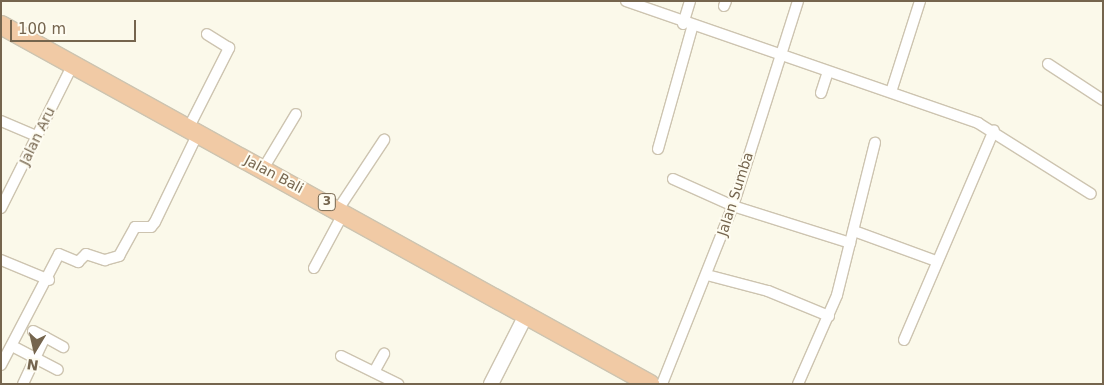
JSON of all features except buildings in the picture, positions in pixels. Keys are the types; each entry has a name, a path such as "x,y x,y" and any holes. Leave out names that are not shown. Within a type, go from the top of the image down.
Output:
{"highway":[{"name":"Jalan Bali","path":"1,25 342,210 650,384"}],"main road":[{"path":"491,384 526,315"}],"street":[{"path":"626,1 688,26 891,92 994,130 1091,194"},
{"path":"658,149 688,26 690,1"},
{"name":"Jalan Sumba","path":"662,384 733,206 798,1"},
{"path":"891,92 920,1"},
{"path":"1,365 49,280 59,254 78,262 86,254 112,258 118,256 135,227 151,227 229,48 207,34"},
{"name":"Jalan Aru","path":"2,203 73,64"},
{"path":"1048,64 1103,100"},
{"path":"821,93 828,72"},
{"path":"264,169 296,114"},
{"path":"1,121 37,136"},
{"path":"904,340 936,261 994,130"},
{"path":"314,268 342,210 384,140"},
{"path":"798,384 829,316 854,231 875,143"},
{"path":"673,179 733,206 850,243"},
{"path":"854,231 936,261"},
{"path":"1,260 49,280"},
{"path":"707,275 768,291 829,316"},
{"path":"33,331 62,347"},
{"path":"23,384 45,337"},
{"path":"16,348 58,370"},
{"path":"374,372 384,354"},
{"path":"341,356 398,384"}]}
